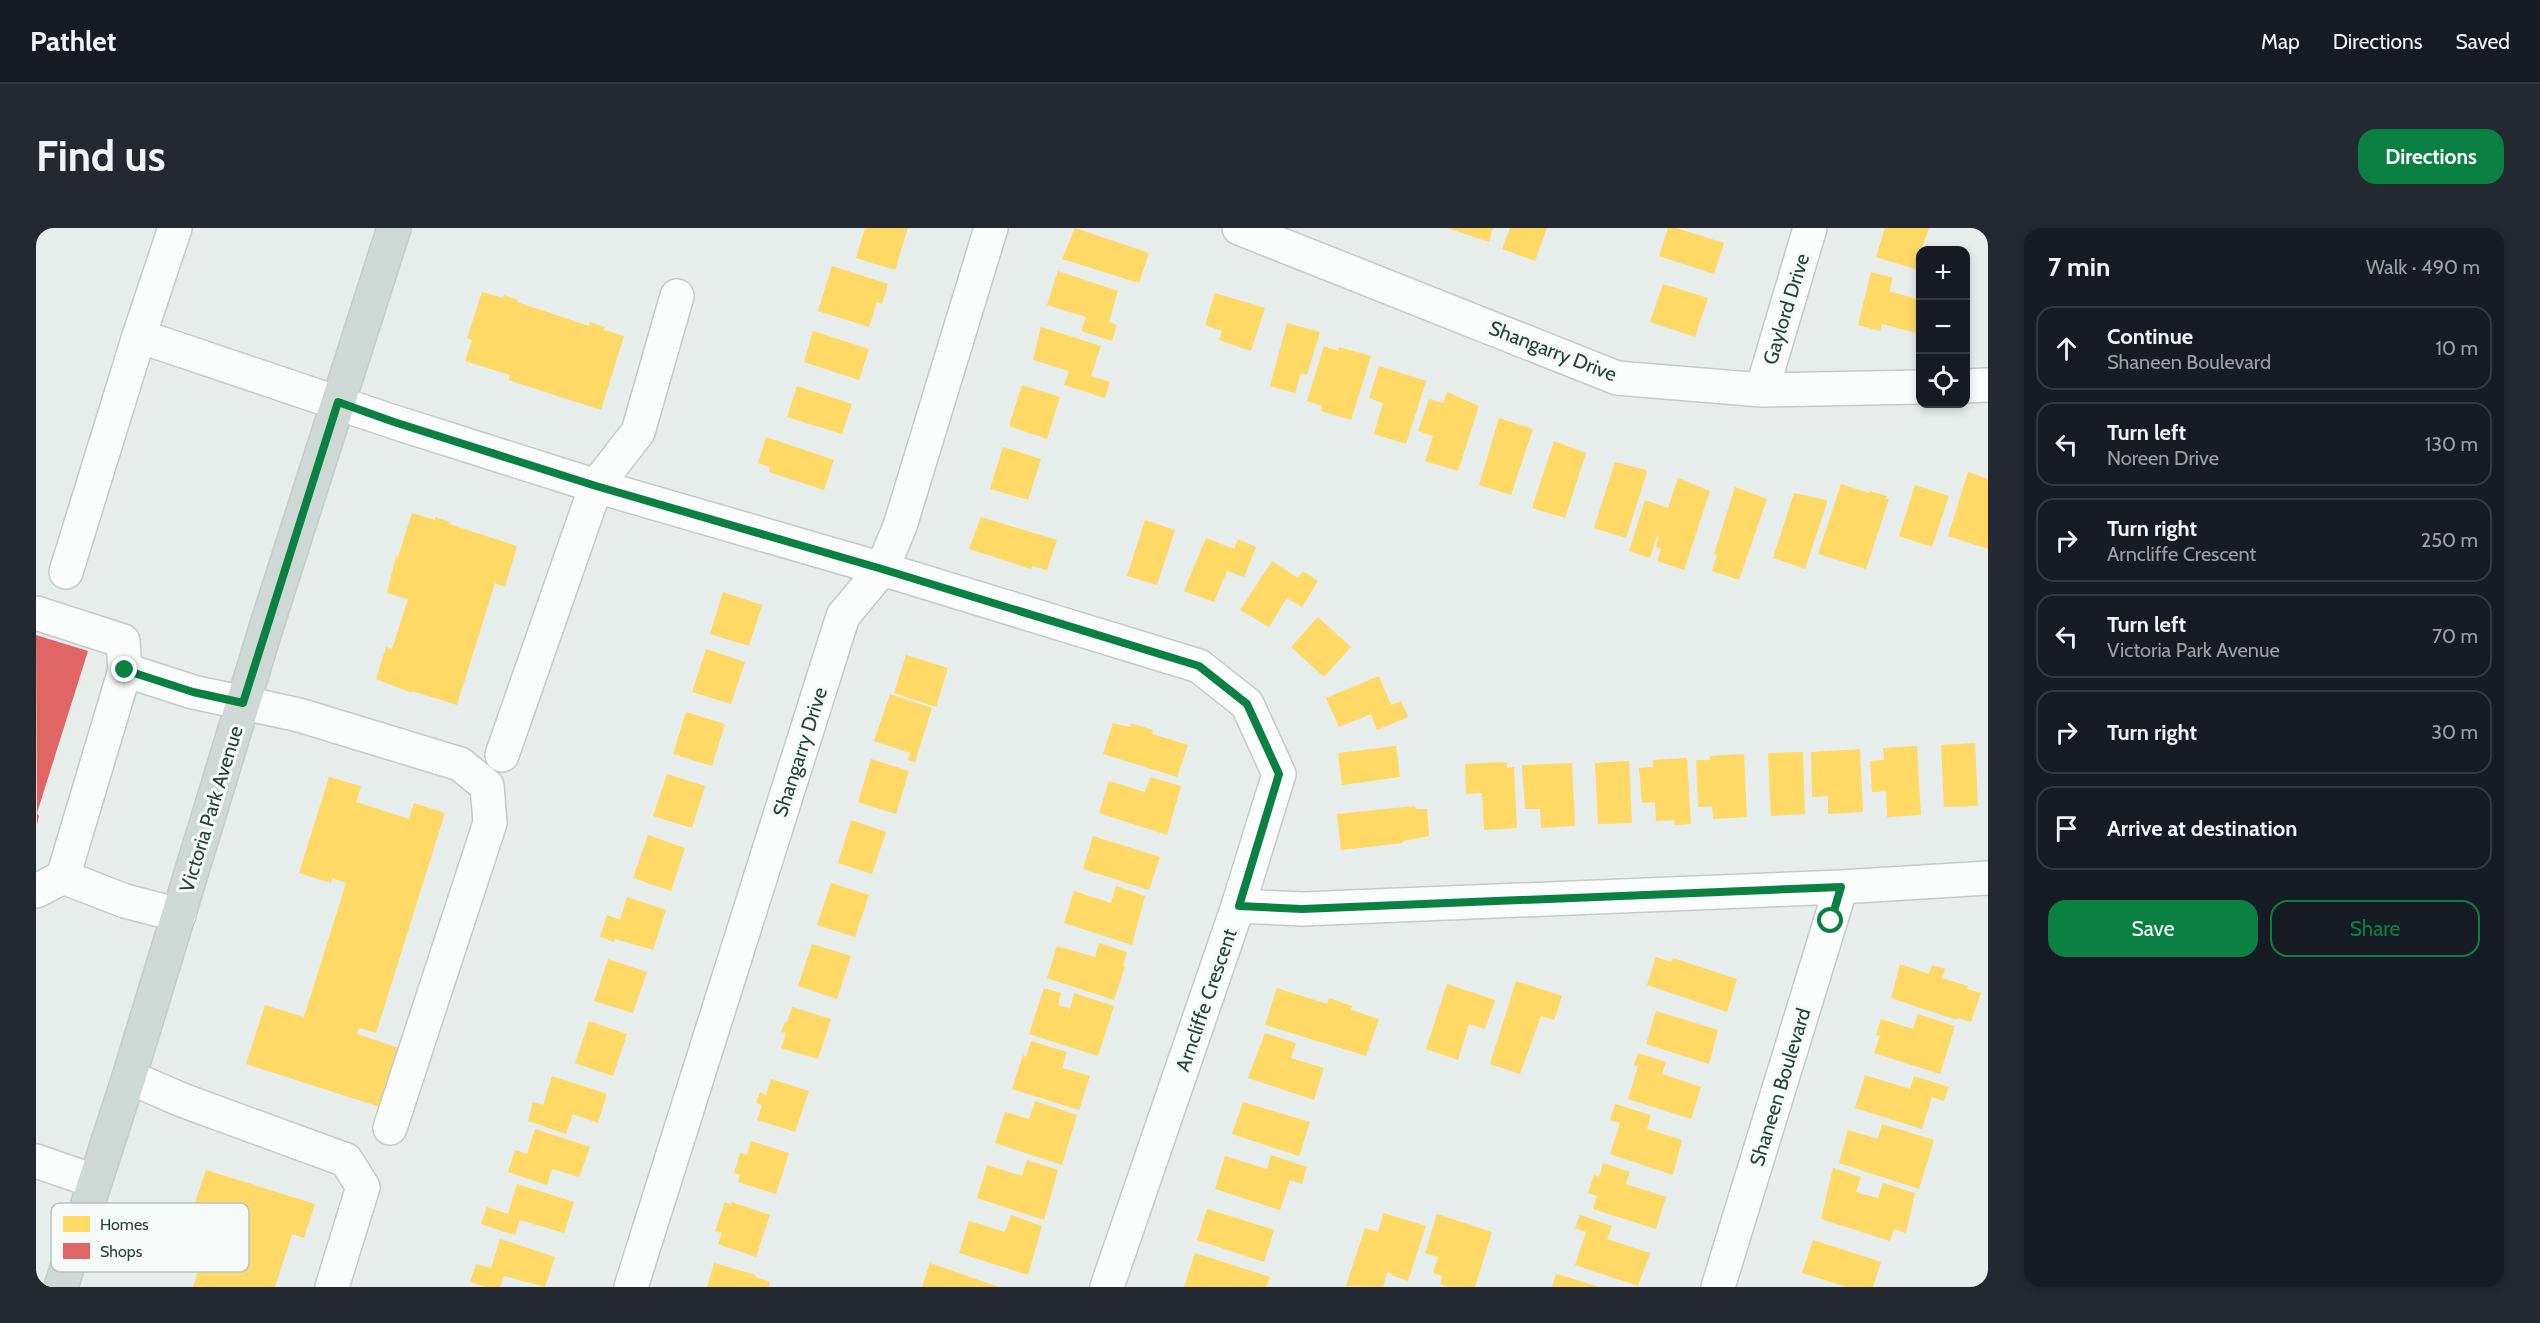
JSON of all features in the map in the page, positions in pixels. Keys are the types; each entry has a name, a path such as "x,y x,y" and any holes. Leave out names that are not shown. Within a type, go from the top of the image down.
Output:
{"main road":[{"name":"Victoria Park Avenue","path":"87,1203 129,1077 243,703 394,228"},
{"name":"Victoria Park Avenue","path":"61,1287 66,1272"}],"street":[{"path":"66,572 175,228"},
{"name":"Shangarry Drive","path":"631,1287 843,616 882,569 900,526 991,228"},
{"name":"Shangarry Drive","path":"1239,228 1617,378 1762,390 1916,387"},
{"name":"Gaylord Drive","path":"1762,390 1810,228"},
{"path":"502,755 596,486 638,432 676,296"},
{"name":"Arncliffe Crescent","path":"139,336 394,422 596,486 882,569 1199,666 1247,704 1279,774 1239,906 1107,1287"},
{"path":"1970,386 1988,385"},
{"path":"36,613 123,641 125,670 50,884 125,900 178,915"},
{"path":"125,670 193,692 299,716 460,764 487,786 490,823 390,1128"},
{"path":"1239,906 1302,909 1841,887 1988,878"},
{"name":"Shaneen Boulevard","path":"1718,1287 1841,887"},
{"path":"129,1077 182,1100 346,1160 363,1187 332,1287"},
{"path":"36,1161 94,1181"}],"building: Homes":[{"path":"865,228 908,228 895,270 856,258"},
{"path":"1075,228 1149,253 1139,283 1062,259"},
{"path":"1447,228 1493,228 1489,242"},
{"path":"1510,228 1547,228 1535,261 1502,249"},
{"path":"1668,228 1676,228 1724,243 1714,274 1659,256"},
{"path":"1885,228 1929,228 1923,246 1916,246 1915,269 1876,257"},
{"path":"832,266 888,284 882,304 877,302 869,327 818,311"},
{"path":"1058,271 1118,291 1109,322 1117,325 1112,341 1081,331 1086,317 1047,305"},
{"path":"1871,272 1893,278 1889,291 1916,299 1916,333 1882,324 1880,331 1858,325"},
{"path":"1663,284 1708,298 1695,337 1650,322"},
{"path":"482,292 503,298 504,295 518,300 517,302 589,326 590,322 605,327 604,330 624,336 601,410 508,380 510,375 465,361 472,340 467,338"},
{"path":"1215,293 1265,308 1251,351 1219,340 1222,331 1205,325"},
{"path":"1287,323 1320,332 1307,375 1301,373 1295,393 1270,386"},
{"path":"1041,327 1101,346 1091,376 1110,382 1105,398 1064,385 1069,371 1033,360"},
{"path":"813,331 869,349 859,380 804,362"},
{"path":"1324,346 1338,351 1339,347 1371,356 1351,420 1321,411 1322,406 1307,401"},
{"path":"1379,366 1426,381 1406,444 1374,434 1383,403 1369,398"},
{"path":"1022,385 1060,397 1047,439 1009,426"},
{"path":"797,386 852,404 842,434 787,417"},
{"path":"1447,392 1479,406 1458,471 1425,461 1433,436 1418,431 1429,399 1443,403"},
{"path":"1499,418 1533,429 1511,495 1479,485"},
{"path":"766,437 834,460 824,490 769,472 770,467 758,463"},
{"path":"1554,441 1586,453 1565,518 1532,508"},
{"path":"1003,447 1041,459 1028,500 990,489"},
{"path":"1615,462 1647,472 1626,538 1594,528"},
{"path":"1968,472 1988,479 1988,549 1948,536"},
{"path":"1678,478 1710,491 1684,570 1657,561 1661,549 1656,547 1659,536 1657,536 1650,558 1629,551 1645,500 1668,508"},
{"path":"1841,484 1887,496 1886,499 1889,499 1866,569 1818,554"},
{"path":"1915,485 1949,496 1932,547 1899,536"},
{"path":"1735,487 1767,499 1739,580 1712,571 1717,555 1714,554"},
{"path":"1794,493 1826,500 1827,503 1805,569 1773,558"},
{"path":"412,513 435,520 435,517 450,522 449,524 517,546 505,587 495,583 457,705 412,691 412,693 376,679 386,647 392,649 408,599 387,593 396,556 398,557"},
{"path":"981,517 1057,540 1047,570 1032,566 1031,569 969,549"},
{"path":"1145,520 1175,530 1157,585 1127,576"},
{"path":"1206,538 1234,549 1238,539 1256,547 1244,577 1227,571 1214,602 1184,591"},
{"path":"1272,561 1298,578 1303,571 1318,581 1302,607 1287,598 1269,627 1240,610"},
{"path":"723,592 762,605 749,646 710,634"},
{"path":"1318,617 1351,647 1324,677 1291,647"},
{"path":"706,649 745,662 731,704 692,692"},
{"path":"906,655 948,668 936,707 894,693"},
{"path":"1379,676 1391,705 1401,701 1408,717 1377,730 1371,714 1339,727 1326,698"},
{"path":"890,694 932,708 915,762 908,760 910,753 874,741"},
{"path":"686,712 725,724 712,766 673,754"},
{"path":"1113,723 1130,727 1131,723 1153,730 1152,734 1188,745 1177,777 1103,754"},
{"path":"1975,743 1978,806 1944,807 1941,745"},
{"path":"1396,746 1400,777 1342,785 1338,753"},
{"path":"1917,746 1921,815 1887,817 1886,791 1872,792 1870,761 1884,760 1883,748"},
{"path":"1860,749 1863,812 1828,814 1828,796 1812,797 1811,752"},
{"path":"1803,752 1805,814 1771,816 1768,753"},
{"path":"1744,754 1747,817 1713,819 1712,806 1698,807 1696,760 1710,760 1710,756"},
{"path":"1687,758 1691,824 1675,825 1674,820 1656,821 1655,802 1642,803 1639,768 1653,767 1653,760"},
{"path":"871,759 909,771 896,814 858,802"},
{"path":"1629,761 1632,823 1598,824 1595,763"},
{"path":"1507,762 1507,768 1514,767 1517,828 1484,830 1482,793 1466,794 1465,764"},
{"path":"1572,763 1575,826 1541,828 1540,809 1525,809 1522,765"},
{"path":"667,774 705,786 692,828 653,816"},
{"path":"329,777 361,786 356,802 409,819 414,803 445,813 376,1033 359,1028 357,1034 402,1049 383,1108 246,1064 265,1005 304,1017 346,883 332,878 331,883 299,873"},
{"path":"1150,777 1181,786 1167,835 1099,813 1109,781 1145,792"},
{"path":"1415,806 1416,809 1427,809 1429,836 1403,841 1403,843 1341,850 1337,814"},
{"path":"851,820 886,832 872,874 838,863"},
{"path":"648,835 685,848 671,891 633,878"},
{"path":"1093,836 1160,857 1149,890 1083,869"},
{"path":"831,883 869,895 855,937 817,925"},
{"path":"1116,886 1145,896 1132,945 1064,923 1074,891 1111,903"},
{"path":"627,897 666,910 653,950 600,937 607,915 620,920"},
{"path":"1099,943 1127,952 1123,966 1125,967 1114,1000 1047,978 1057,946 1095,957"},
{"path":"812,944 851,956 837,999 798,986"},
{"path":"1656,957 1671,962 1673,958 1737,979 1727,1012 1647,985"},
{"path":"608,959 647,972 633,1013 594,1001"},
{"path":"1900,964 1929,974 1932,965 1945,969 1942,978 1968,986 1967,989 1981,993 1971,1022 1957,1018 1957,1020 1891,998"},
{"path":"1516,981 1562,996 1554,1020 1541,1016 1520,1074 1490,1064"},
{"path":"1447,984 1495,1000 1485,1029 1469,1024 1458,1060 1426,1049"},
{"path":"1044,988 1061,993 1058,1005 1070,1009 1074,993 1114,1006 1098,1056 1029,1034"},
{"path":"1277,988 1327,1004 1329,998 1352,1006 1351,1010 1379,1019 1366,1056 1265,1025"},
{"path":"792,1007 831,1019 818,1059 781,1048 786,1033 781,1032 785,1022 787,1023"},
{"path":"1656,1011 1718,1030 1709,1064 1646,1044"},
{"path":"1918,1014 1955,1026 1940,1074 1874,1053 1880,1036 1876,1035 1881,1019 1913,1029"},
{"path":"589,1021 627,1034 613,1076 575,1063"},
{"path":"1265,1033 1296,1043 1291,1058 1324,1068 1314,1100 1248,1078"},
{"path":"1031,1041 1067,1052 1062,1068 1090,1076 1079,1110 1012,1089 1023,1055 1026,1057"},
{"path":"1638,1053 1666,1062 1662,1074 1701,1087 1691,1119 1628,1099 1638,1067 1634,1065"},
{"path":"1865,1075 1910,1089 1914,1076 1949,1087 1944,1101 1932,1097 1922,1129 1855,1108"},
{"path":"552,1076 607,1094 598,1123 573,1114 566,1134 528,1121 533,1102 543,1105"},
{"path":"771,1079 809,1091 795,1132 757,1120 762,1105 756,1103 760,1092 766,1095"},
{"path":"1035,1101 1077,1115 1062,1165 995,1143 1005,1112 1029,1119"},
{"path":"1243,1102 1310,1122 1299,1156 1232,1134"},
{"path":"1615,1104 1651,1115 1647,1129 1682,1140 1673,1175 1610,1154 1620,1123 1610,1120"},
{"path":"1882,1124 1934,1140 1919,1189 1839,1163 1848,1130 1878,1139"},
{"path":"535,1129 590,1147 579,1177 552,1169 547,1185 508,1172 515,1150 527,1154"},
{"path":"751,1141 789,1153 776,1194 738,1182 740,1175 734,1173 740,1153 747,1155"},
{"path":"1271,1155 1307,1167 1302,1184 1290,1180 1280,1210 1215,1189 1225,1156 1267,1169"},
{"path":"1027,1160 1058,1170 1044,1220 977,1198 987,1165 1022,1176"},
{"path":"1603,1163 1630,1172 1626,1184 1666,1197 1656,1229 1593,1209 1597,1196 1588,1193 1594,1175 1599,1177"},
{"path":"1833,1168 1861,1177 1856,1192 1878,1198 1883,1183 1915,1193 1906,1233 1894,1229 1890,1241 1821,1219"},
{"path":"206,1170 315,1204 304,1238 292,1234 275,1287 193,1287 198,1272 249,1272 249,1203 195,1203"},
{"path":"517,1184 574,1202 564,1233 520,1220 515,1235 481,1224 487,1207 508,1214"},
{"path":"725,1202 731,1205 732,1202 770,1215 756,1257 718,1244 722,1233 715,1231"},
{"path":"1207,1209 1274,1230 1264,1262 1197,1240"},
{"path":"1384,1213 1426,1226 1408,1281 1387,1272 1383,1287 1346,1286 1365,1228 1378,1232"},
{"path":"1437,1214 1492,1232 1475,1287 1449,1287 1440,1284 1442,1276 1433,1273 1438,1257 1425,1253"},
{"path":"1011,1215 1042,1226 1028,1275 959,1253 969,1221 1005,1232"},
{"path":"1580,1215 1612,1226 1607,1239 1650,1253 1638,1286 1575,1265 1586,1232 1575,1228"},
{"path":"500,1239 555,1257 545,1287 504,1276 500,1287 486,1287 470,1282 476,1264 491,1268"},
{"path":"1813,1240 1881,1262 1873,1287 1847,1287 1802,1273"},
{"path":"1195,1253 1270,1277 1266,1287 1184,1287"},
{"path":"714,1263 756,1275 755,1277 770,1282 769,1287 707,1287"},
{"path":"930,1263 999,1287 922,1287"},
{"path":"1556,1274 1571,1278 1599,1287 1552,1287"}],"building: Shops":[{"path":"36,635 88,651 37,813 39,816 37,825"}],"route":[{"path":"125,670 193,692 243,703 338,402 596,486 882,569 1199,666 1247,704 1279,774 1239,906 1302,909 1841,887 1831,921"}]}
